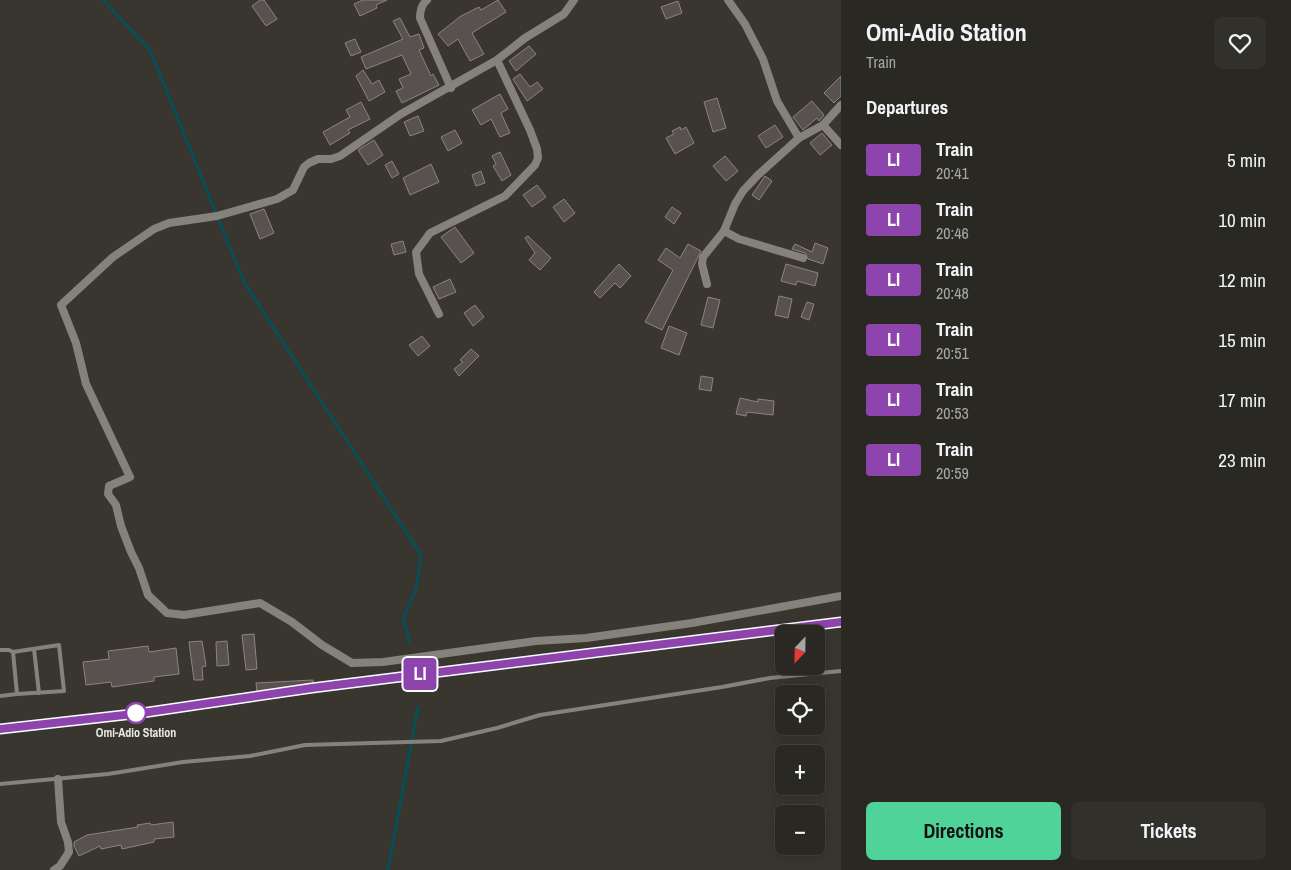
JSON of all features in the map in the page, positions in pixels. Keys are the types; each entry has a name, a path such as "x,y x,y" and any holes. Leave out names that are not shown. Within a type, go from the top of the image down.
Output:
{"street":[{"path":"427,0 420,11 420,18 450,88"},
{"path":"574,0 564,14 525,38 497,60 401,114 340,156 331,159 318,159 309,163 304,167 293,190 277,199 217,216 169,223 154,229 113,258 61,305 76,343 86,384 130,477 109,486 108,494 116,505 121,526 148,595 167,613 184,615 260,603 292,622 322,645 352,663 383,662 536,641 586,638 692,623 841,596"},
{"path":"730,0 763,59 776,101 799,138"},
{"path":"439,314 419,274 416,252 430,233 504,196 535,166 538,158 537,149 530,130 497,60"},
{"path":"707,284 702,264 703,257 724,231 735,204 743,191 799,138 823,125 841,105"},
{"path":"823,125 841,145"},
{"path":"724,231 739,239 803,258"},
{"path":"54,870 60,866 69,852 68,842 61,822 58,779"}],"lane":[{"path":"0,650 10,650 13,652 59,645 64,691 0,696"},
{"path":"34,649 39,693"},
{"path":"13,652 17,694"},
{"path":"0,784 250,756 306,745 441,741 540,715 770,678 841,671"}],"building":[{"path":"260,0 264,0 277,19 266,26 252,6"},
{"path":"363,0 387,0 376,5 377,8 360,16 354,4"},
{"path":"498,0 506,12 472,33 484,54 470,61 458,39 448,46 438,34 461,16 479,7 481,10"},
{"path":"678,1 682,13 666,19 661,7"},
{"path":"400,18 410,37 419,34 424,48 419,50 431,76 433,74 439,85 402,103 396,91 403,88 399,79 411,74 402,55 366,69 361,57 403,39 393,21"},
{"path":"355,39 361,52 351,56 345,43"},
{"path":"529,46 536,54 516,71 509,61"},
{"path":"363,70 372,84 379,80 385,92 369,101 356,76"},
{"path":"520,74 530,87 537,82 543,89 527,101 513,79"},
{"path":"841,76 841,96 834,103 824,93"},
{"path":"500,94 508,109 501,113 510,133 500,137 491,119 481,125 472,110"},
{"path":"717,98 726,128 713,132 704,102"},
{"path":"812,101 824,115 819,121 817,118 803,130 793,117"},
{"path":"361,102 370,119 348,130 350,133 330,145 323,132 350,117 346,110"},
{"path":"418,116 424,131 410,136 404,122"},
{"path":"775,125 783,137 766,148 758,136"},
{"path":"680,127 681,130 686,127 694,143 675,154 666,138 674,134 672,131"},
{"path":"455,130 462,143 448,151 441,137"},
{"path":"822,133 832,145 820,155 810,143"},
{"path":"374,140 383,155 368,165 358,150"},
{"path":"500,152 511,175 502,181 493,166 496,164 492,156"},
{"path":"725,156 738,171 726,181 713,166"},
{"path":"392,161 399,174 392,178 385,165"},
{"path":"431,164 439,182 410,195 403,178"},
{"path":"481,171 485,183 476,186 472,175"},
{"path":"765,176 772,181 759,200 752,195"},
{"path":"537,185 546,197 532,207 523,195"},
{"path":"564,199 575,213 564,222 553,207"},
{"path":"672,207 681,213 674,224 665,217"},
{"path":"264,209 274,233 260,239 250,214"},
{"path":"455,227 474,253 461,263 441,237"},
{"path":"528,236 551,258 540,270 529,260 535,253 525,238"},
{"path":"403,241 406,252 394,255 391,244"},
{"path":"815,243 828,248 823,264 808,259 805,253 792,249 795,244 812,252"},
{"path":"688,244 701,251 662,330 645,322 673,270 658,260 666,248 680,258"},
{"path":"619,264 631,276 620,288 615,283 600,298 594,292"},
{"path":"786,264 818,273 815,286 797,281 796,285 781,281"},
{"path":"450,279 456,292 439,299 433,287"},
{"path":"779,296 792,299 788,318 775,315"},
{"path":"708,297 720,300 713,328 701,325"},
{"path":"807,302 814,304 809,320 801,317"},
{"path":"475,305 484,317 473,326 464,313"},
{"path":"669,326 687,333 679,355 661,348"},
{"path":"422,336 430,346 418,356 409,345"},
{"path":"471,349 479,356 459,376 454,369 463,362 460,360"},
{"path":"701,376 713,378 711,391 699,389"},
{"path":"740,398 758,402 758,399 774,401 773,415 747,412 746,416 736,414"},
{"path":"254,634 257,669 246,670 242,635"},
{"path":"202,641 206,666 202,667 203,680 194,680 189,642"},
{"path":"227,641 229,665 217,666 216,642"},
{"path":"148,646 149,652 176,648 179,674 154,677 154,681 112,687 111,682 86,685 83,662 109,659 108,651"},
{"path":"313,680 314,688 257,692 256,683"},
{"path":"173,822 174,837 154,839 154,842 122,849 121,845 101,849 100,846 79,856 74,846 74,842 87,835 138,827 137,825 150,823 151,825"}],"waterway":[{"path":"103,0 150,50 244,282 421,555 416,589 403,618 410,642"},
{"path":"388,870 418,707"}],"railway":[{"path":"0,729 142,713 312,688 841,621"}],"train":[{"name":"LI","path":"0,729 142,713 312,688 841,622"}],"place":[{"name":"Omi-Adio Station","path":"136,713"}]}
